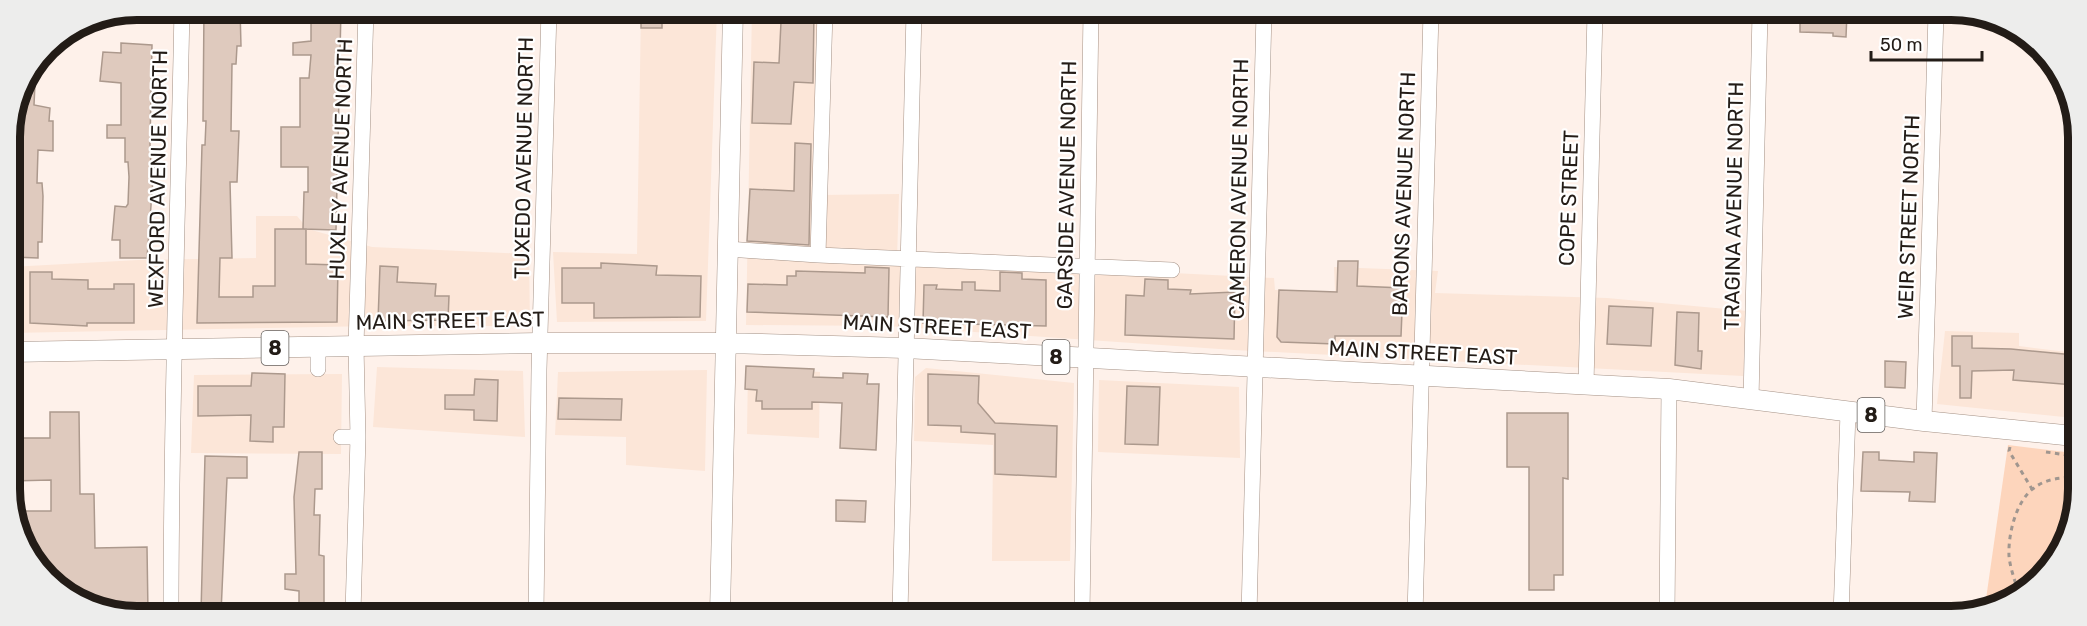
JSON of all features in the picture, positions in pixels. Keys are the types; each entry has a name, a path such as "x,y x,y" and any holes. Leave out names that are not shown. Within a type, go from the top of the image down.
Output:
{"main road":[{"path":"720,606 733,20"},
{"name":"MAIN STREET EAST","path":"20,352 540,343 725,343 905,348 1669,389 1924,421 2068,435"}],"street":[{"name":"WEXFORD AVENUE NORTH","path":"171,606 173,350 182,20"},
{"name":"HUXLEY AVENUE NORTH","path":"353,606 358,437 356,346 366,20"},
{"name":"TUXEDO AVENUE NORTH","path":"536,606 549,20"},
{"path":"818,255 825,20"},
{"path":"900,606 914,20"},
{"name":"GARSIDE AVENUE NORTH","path":"1082,606 1085,266 1091,20"},
{"name":"CAMERON AVENUE NORTH","path":"1249,606 1264,20"},
{"name":"BARONS AVENUE NORTH","path":"1415,606 1419,377 1431,20"},
{"name":"COPE STREET","path":"1586,385 1595,20"},
{"name":"TRAGINA AVENUE NORTH","path":"1750,400 1760,20"},
{"name":"WEIR STREET NORTH","path":"1924,421 1936,20"},
{"path":"727,249 1172,270"},
{"path":"318,347 318,369"},
{"path":"1667,606 1669,389"},
{"path":"1841,606 1848,412"},
{"path":"341,437 358,437"}],"path":[{"path":"2021,448 2009,447 2009,451 2032,489"},
{"path":"2044,452 2067,455"},
{"path":"2016,586 2009,556 2010,543 2020,506 2032,489 2044,482 2068,478"}],"shaded area":[{"path":"641,20 717,20 706,321 557,322 553,252 637,254"},
{"path":"752,20 829,20 821,195 899,194 897,259 1274,278 1275,290 1335,291 1334,267 1438,271 1435,293 1607,298 1748,311 1743,376 1234,350 888,326 746,325"},
{"path":"256,216 297,216 308,229 372,247 529,254 530,326 374,326 20,333 20,266 138,260 256,258"},
{"path":"1945,331 2019,333 2019,346 2068,352 2068,417 1937,404"},
{"path":"377,367 523,371 525,437 373,427"},
{"path":"748,367 820,372 819,438 747,434"},
{"path":"926,368 1074,383 1070,561 992,561 993,445 914,441 915,377"},
{"path":"707,370 705,471 626,465 626,437 555,435 558,372"},
{"path":"342,374 341,454 191,453 194,375"},
{"path":"1099,380 1239,387 1240,458 1098,452"},
{"path":"2008,445 2068,452 2066,504 2059,534 2048,554 2028,577 2015,587 1986,600"}],"building":[{"path":"152,20 152,23 121,21"},
{"path":"204,20 240,20 241,46 237,46 236,64 232,64 231,131 239,131 237,182 230,182 232,258 220,258 219,297 253,297 253,286 275,286 275,229 306,229 306,264 338,265 337,322 197,323 202,145 205,145 206,121 203,121"},
{"path":"311,20 341,20 336,230 303,229 304,192 308,192 308,167 281,167 281,127 300,127 300,78 309,78 311,55 293,55 293,43 311,41"},
{"path":"641,20 669,20 669,22 662,22 662,28 641,28"},
{"path":"814,20 813,83 794,82 791,124 752,123 754,62 779,63 781,22 754,21"},
{"path":"1800,20 1847,20 1846,37 1833,36 1833,33 1800,32"},
{"path":"121,43 152,45 150,144 151,166 154,166 147,258 120,258 120,240 112,240 115,206 126,207 128,204 128,162 125,162 125,138 107,138 107,125 121,125 121,83 100,81 103,52 121,53"},
{"path":"35,78 34,105 50,108 49,121 53,121 53,151 38,150 37,183 42,183 43,196 42,242 38,242 38,258 20,257 20,129 28,92"},
{"path":"795,143 811,144 809,245 747,241 750,189 794,191"},
{"path":"1338,261 1358,261 1357,286 1403,288 1401,336 1335,336 1335,344 1281,342 1277,337 1279,290 1337,292"},
{"path":"601,263 657,266 656,275 701,276 700,317 594,318 594,303 562,303 562,268 601,268"},
{"path":"380,266 398,267 397,282 436,284 435,296 449,296 448,320 378,321"},
{"path":"865,267 889,268 888,317 747,312 748,284 787,285 787,276 796,276 796,271 865,273"},
{"path":"30,272 52,272 52,279 88,280 88,289 114,289 114,284 134,284 134,323 87,323 87,326 30,323"},
{"path":"1000,272 1022,273 1022,279 1046,280 1046,326 923,323 924,285 937,285 936,289 962,290 962,282 975,282 975,290 1000,291"},
{"path":"1145,279 1168,280 1168,289 1191,290 1190,294 1235,292 1234,339 1125,335 1126,295 1144,296"},
{"path":"1609,306 1653,308 1651,346 1607,344"},
{"path":"1677,312 1699,313 1698,351 1702,351 1701,369 1675,365"},
{"path":"1952,336 1972,336 1972,348 2068,354 2068,385 2013,380 2014,370 1972,371 1971,398 1960,398 1960,366 1952,366"},
{"path":"1885,361 1906,362 1905,388 1885,387"},
{"path":"746,366 814,369 813,377 843,378 843,373 868,374 867,384 879,384 876,450 840,448 842,403 812,402 812,409 762,409 762,401 756,401 757,390 745,389"},
{"path":"252,373 285,374 284,427 273,427 273,442 250,441 251,415 198,416 198,386 251,386"},
{"path":"928,374 979,376 978,403 995,423 1057,426 1056,477 995,474 995,434 961,432 961,426 928,425"},
{"path":"475,379 498,380 497,421 474,420 474,410 445,409 445,395 474,395"},
{"path":"1127,386 1160,387 1158,445 1125,444"},
{"path":"559,398 622,399 621,420 558,419"},
{"path":"50,412 79,412 80,494 94,494 95,548 147,547 148,606 107,602 78,591 54,572 35,548 28,534 22,511 51,511 51,480 20,481 20,438 50,438"},
{"path":"1507,413 1568,413 1568,479 1563,478 1563,575 1554,575 1554,590 1529,590 1529,467 1507,467"},
{"path":"299,452 322,452 322,489 315,489 314,515 320,515 319,555 324,556 324,606 299,606 299,591 285,589 285,574 296,574 294,497"},
{"path":"1863,452 1879,452 1879,460 1914,462 1914,452 1937,453 1935,502 1909,501 1910,492 1861,491"},
{"path":"205,456 247,457 247,478 227,478 221,606 201,606"},
{"path":"836,500 866,501 865,522 836,521"}]}
